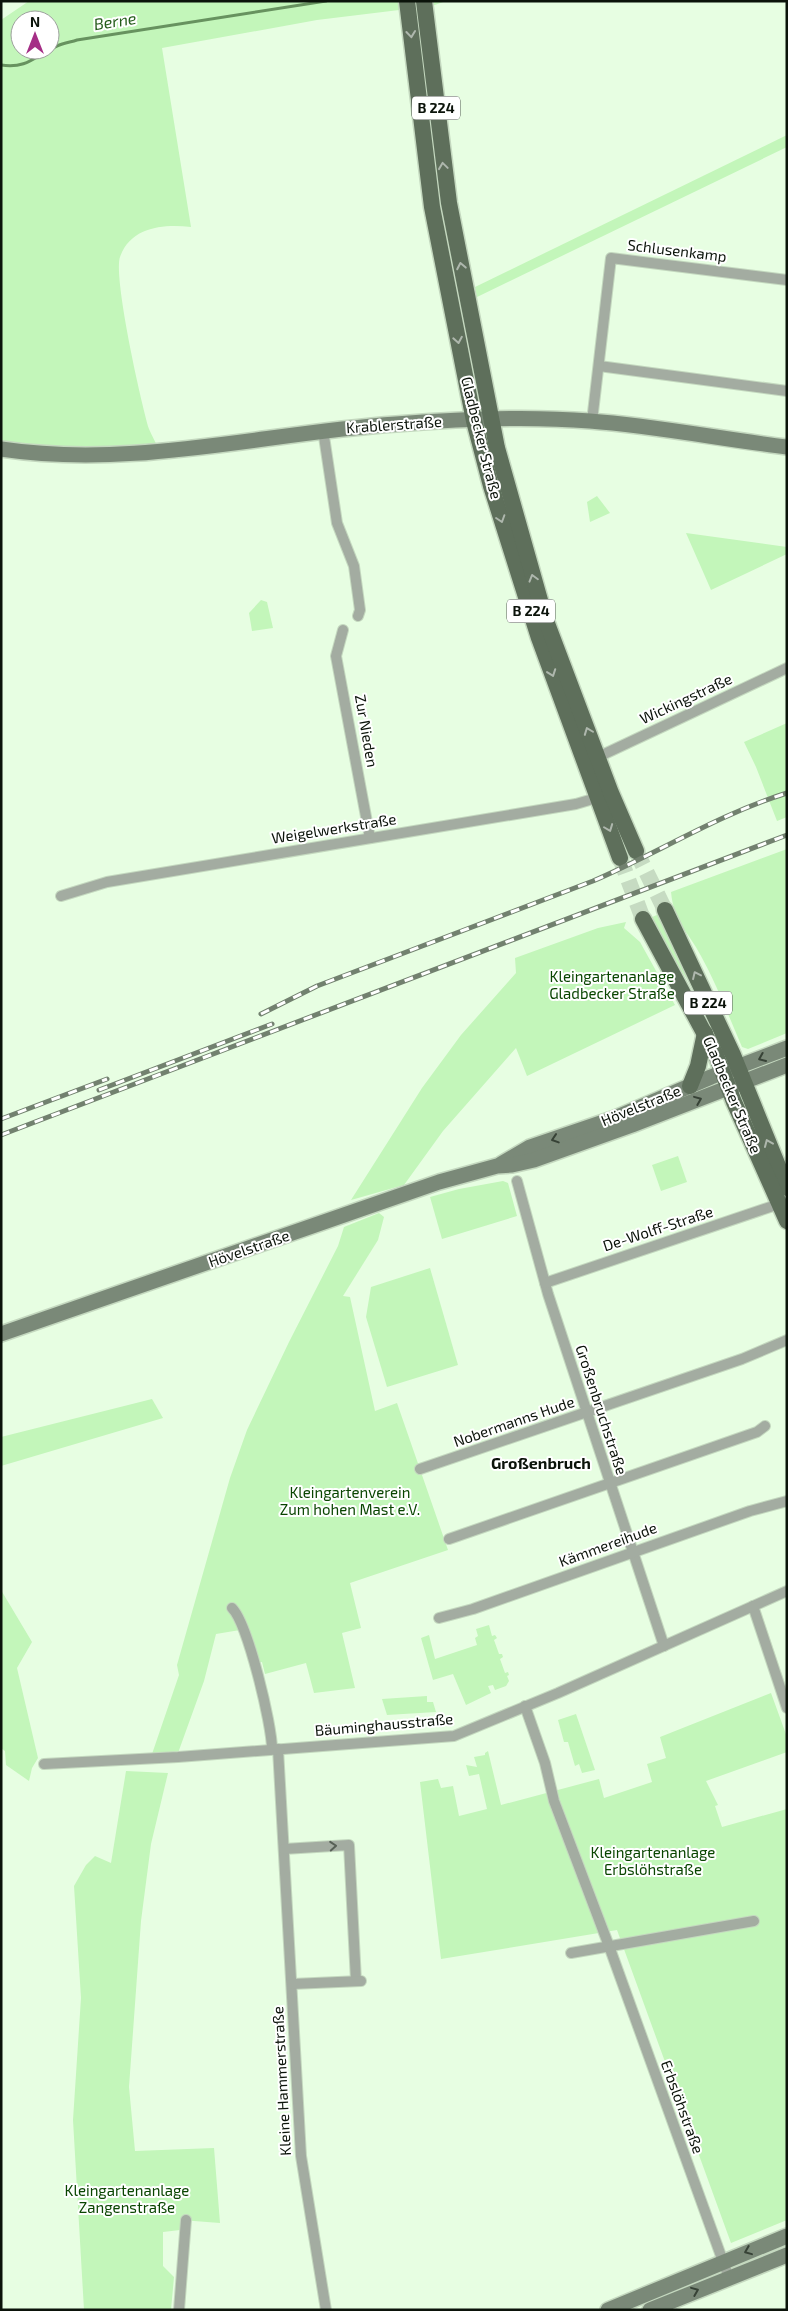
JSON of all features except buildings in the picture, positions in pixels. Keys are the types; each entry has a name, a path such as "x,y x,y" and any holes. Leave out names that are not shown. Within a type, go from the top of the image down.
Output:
{"main road":[{"name":"Gladbecker Straße","path":"407,1 432,206 474,421 491,486 539,638 604,796 636,851"},
{"name":"Gladbecker Straße","path":"424,1 439,134 451,214 491,421 518,526 545,618 598,757 604,796 620,858"},
{"path":"432,206 451,214"},
{"name":"Krablerstraße","path":"1,449 39,454 91,456 157,453 323,430 398,424 474,421 592,421 787,447"},
{"name":"Gladbecker Straße","path":"665,910 733,1078 787,1222"},
{"name":"Gladbecker Straße","path":"643,919 705,1033 733,1078 787,1188"},
{"path":"690,1086 698,1066 705,1033"},
{"name":"Hövelstraße","path":"497,1166 512,1166 534,1160 632,1126 733,1078 787,1048"},
{"name":"Hövelstraße","path":"1,1334 430,1185 497,1166 524,1150 615,1118 690,1086 733,1078 787,1064"},
{"path":"608,2310 639,2304 723,2262 787,2236"},
{"path":"650,2310 787,2255"}],"street":[{"name":"Schlusenkamp","path":"592,421 611,258 787,280"},
{"path":"599,366 787,391"},
{"path":"323,430 337,523 354,566 360,610 358,616"},
{"name":"Zur Nieden","path":"343,630 336,656 370,838"},
{"name":"Wickingstraße","path":"598,757 787,668"},
{"name":"Weigelwerkstraße","path":"61,896 107,882 576,804 604,796"},
{"name":"Großenbruchstraße","path":"517,1181 545,1283 609,1484 664,1646"},
{"name":"De-Wolff-Straße","path":"545,1283 779,1204"},
{"name":"Nobermanns Hude","path":"420,1469 742,1359 787,1340"},
{"path":"449,1539 757,1432 765,1426"},
{"name":"Kämmereihude","path":"439,1618 473,1609 632,1552 787,1500"},
{"name":"Bäuminghausstraße","path":"44,1764 454,1736 467,1732 787,1591"},
{"path":"753,1606 787,1708"},
{"name":"Kleine Hammerstraße","path":"232,1608 243,1628 275,1749 284,1850 301,2156 326,2310"},
{"name":"Erbslöhstraße","path":"525,1706 545,1763 554,1800 729,2278"},
{"path":"284,1850 350,1845 359,1981 292,1984"},
{"path":"571,1953 754,1922"},
{"path":"179,2310 186,2220"}],"green space":[{"path":"29,1 446,1 432,6 317,20 162,48 191,227 160,227 140,233 125,247 120,257 119,269 124,313 140,394 149,429 159,450 75,451 1,444 1,20 10,14 10,60 60,60 60,10 16,10"},
{"path":"787,135 787,147 477,297 475,287"},
{"path":"597,496 610,513 590,522 587,502"},
{"path":"686,533 787,547 787,554 711,590"},
{"path":"261,600 267,602 273,628 252,631 249,613"},
{"path":"787,723 787,817 777,821 744,742"},
{"path":"787,849 787,1033 748,1049 742,1047 707,967 678,919 671,892"},
{"path":"659,914 693,988 669,953 650,918"},
{"name":"Kleingartenanlage Gladbecker Straße","path":"626,922 624,928 640,942 675,1005 527,1076 516,1048 443,1131 404,1185 351,1200 422,1088 461,1035 516,973 515,958 598,928"},
{"path":"678,1156 687,1182 661,1191 652,1165"},
{"path":"503,1181 508,1183 517,1216 442,1239 430,1197 459,1189"},
{"name":"Kleingartenverein Zum hohen Mast e.V.","path":"379,1213 384,1217 378,1240 343,1296 350,1297 375,1411 397,1403 448,1550 350,1583 361,1628 342,1633 355,1688 314,1693 306,1663 265,1674 262,1662 255,1663 246,1629 216,1634 204,1681 178,1753 152,1754 179,1675 177,1665 230,1478 247,1430 338,1246 344,1227"},
{"path":"430,1268 458,1365 387,1387 366,1317 371,1287"},
{"path":"152,1399 163,1418 1,1466 1,1437"},
{"path":"1,1590 32,1642 17,1668 38,1758 32,1768 29,1781 6,1765 5,1751 1,1748"},
{"path":"489,1625 492,1636 495,1635 497,1638 494,1640 499,1654 502,1654 503,1657 500,1659 505,1673 508,1672 509,1681 506,1686 495,1690 493,1685 488,1686 491,1693 466,1705 453,1674 433,1680 421,1638 429,1635 435,1659 477,1645 475,1638 478,1636 476,1629"},
{"name":"Kleingartenanlage Erbslöhstraße","path":"771,1693 787,1737 787,1752 706,1781 718,1805 715,1806 722,1827 787,1809 787,2220 731,2243 617,1930 441,1959 420,1782 438,1779 441,1788 453,1786 459,1816 487,1809 479,1774 469,1776 466,1765 477,1767 474,1757 485,1755 488,1751 501,1805 599,1779 604,1798 652,1782 647,1764 666,1758 660,1737"},
{"path":"427,1696 427,1702 433,1702 436,1712 387,1715 382,1699"},
{"path":"576,1714 595,1770 582,1773 579,1764 575,1766 568,1742 564,1742 558,1720"},
{"name":"Kleingartenanlage Zangenstraße","path":"126,1771 168,1773 151,1844 141,1921 129,2087 135,2151 214,2148 220,2223 181,2220 180,2230 163,2232 163,2266 174,2277 171,2310 84,2310 73,2120 81,1998 74,1886 86,1865 95,1856 111,1863"}],"waterway":[{"name":"Berne","path":"1,65 11,66 25,63 57,46 77,40 326,1"}],"tunnel":[{"path":"636,851 665,910"},
{"path":"620,858 643,919"}],"railway":[{"path":"261,1014 317,986 593,881 737,812 787,793"},
{"path":"1,1135 787,835"},
{"path":"99,1090 272,1024"},
{"path":"1,1119 107,1079"}],"district":[{"name":"Großenbruch","path":"541,1463"}]}
